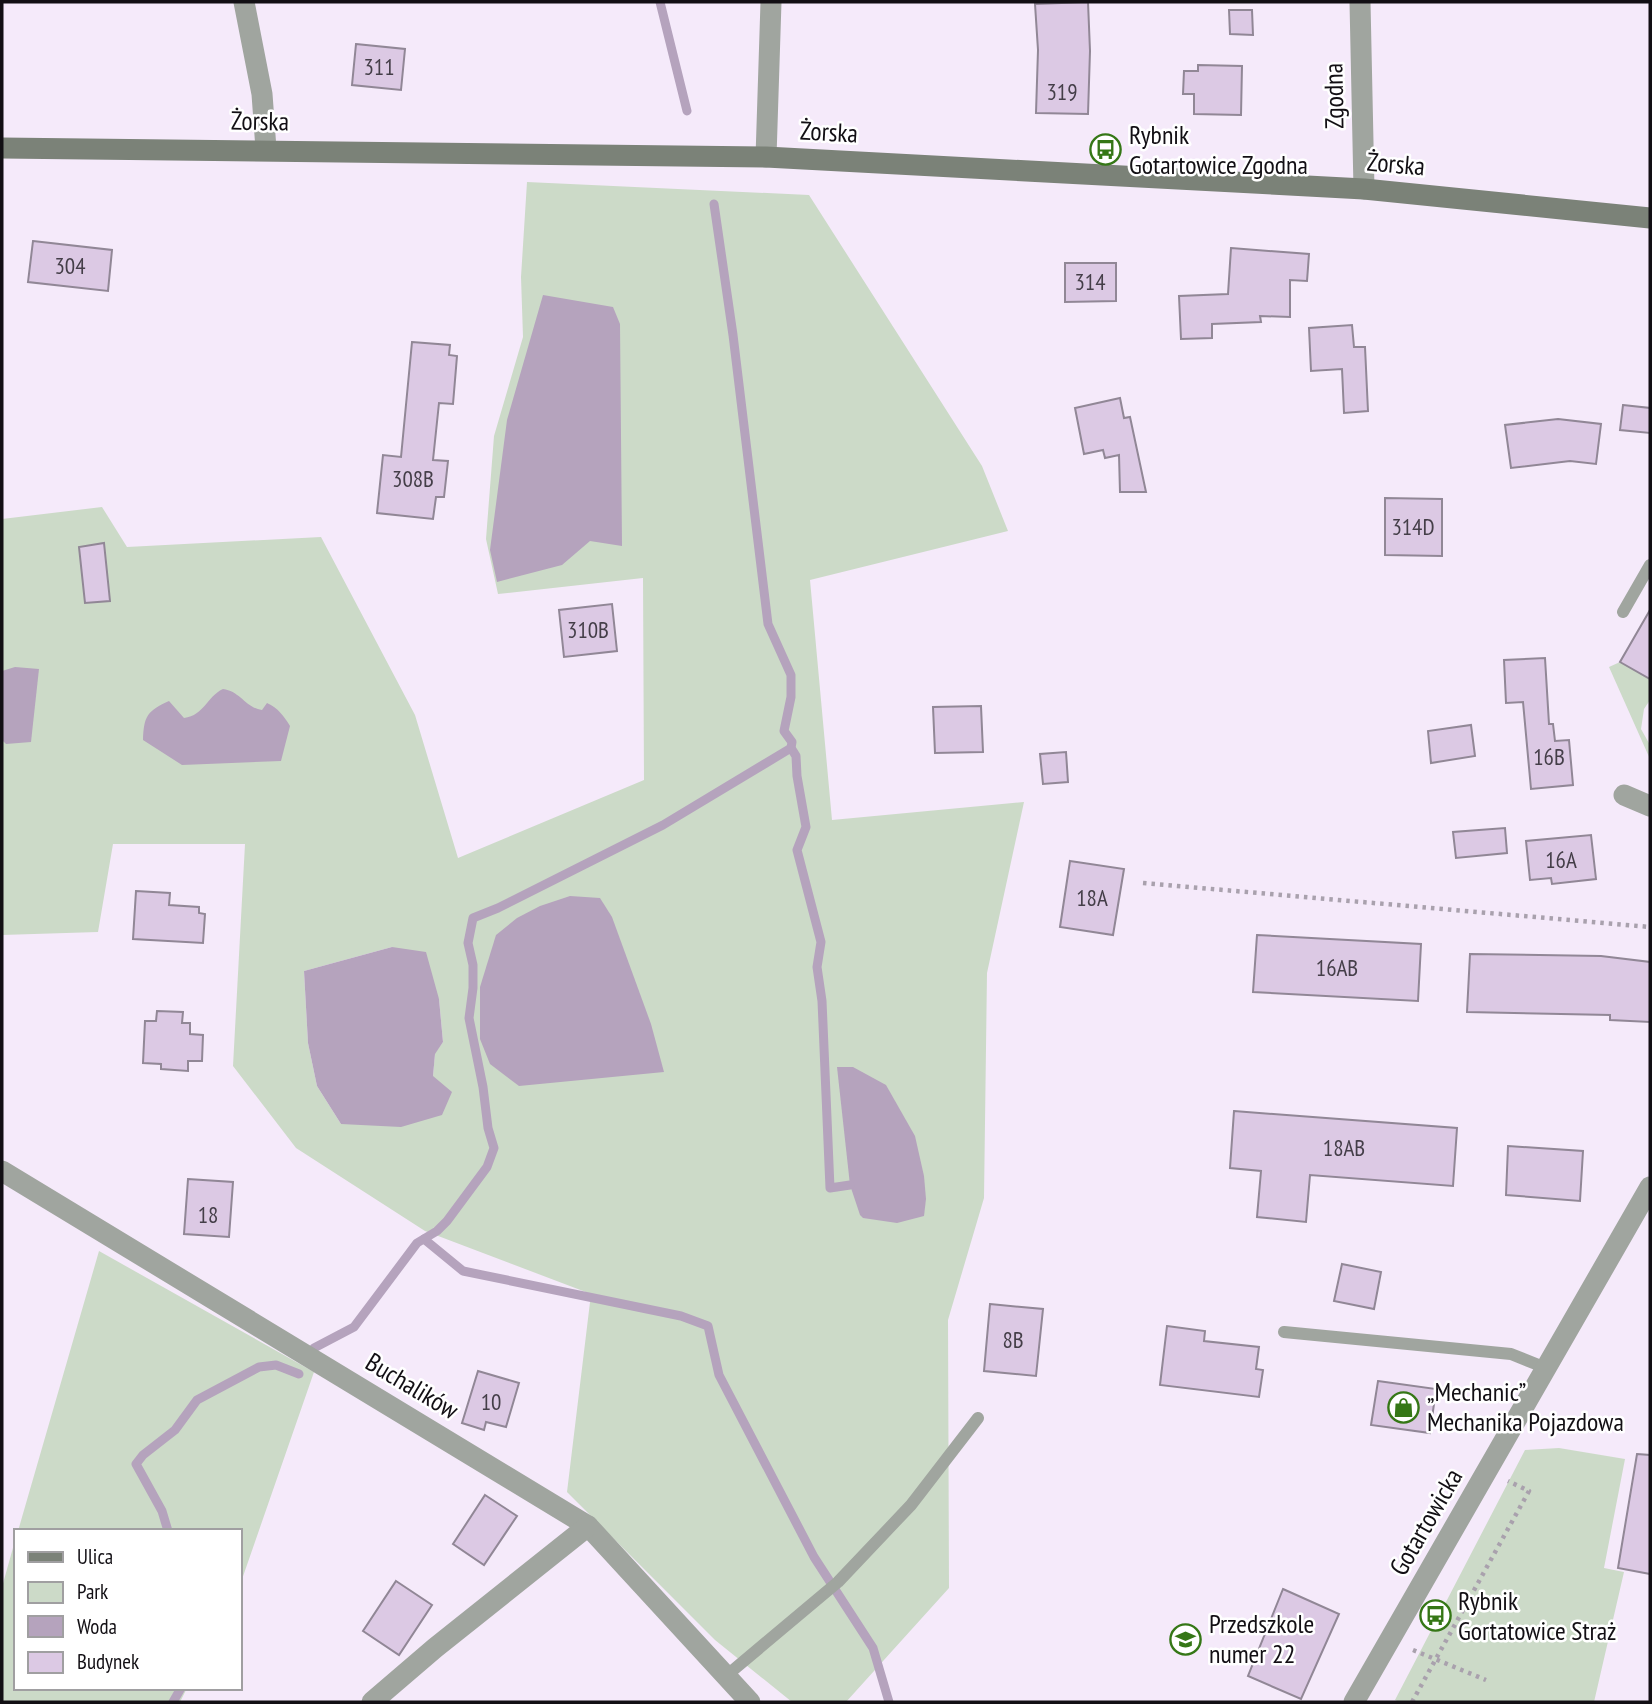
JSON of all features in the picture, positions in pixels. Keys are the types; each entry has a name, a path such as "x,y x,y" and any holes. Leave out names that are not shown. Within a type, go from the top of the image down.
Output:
{"main road":[{"name":"Żorska","path":"2,148 266,149 766,157 1364,189 1650,218"}],"street":[{"path":"244,2 262,94 266,149"},
{"path":"766,157 771,2"},
{"name":"Zgodna","path":"1360,2 1364,189"},
{"path":"1624,795 1650,806"},
{"name":"Buchalików","path":"2,1171 588,1525 750,1702"},
{"name":"Gotartowicka","path":"1354,1702 1650,1187"},
{"path":"372,1702 588,1525"}],"lane":[{"path":"1623,612 1650,565"},
{"path":"1284,1332 1511,1354 1546,1368"},
{"path":"726,1676 838,1582 911,1505 978,1418"}],"path":[{"path":"1143,883 1650,927"},
{"path":"1412,1702 1529,1491 1487,1471"},
{"path":"1406,1658 1410,1649 1486,1680"}],"green space":[{"path":"527,182 809,195 982,466 1008,531 810,580 832,820 1024,802 987,973 984,1198 948,1320 949,1588 846,1702 792,1702 715,1640 567,1492 591,1294 425,1231 296,1148 233,1066 245,844 113,844 98,932 2,935 2,519 102,507 127,547 321,537 415,715 458,858 644,780 643,578 498,594 486,539 494,436 523,337 521,277","holes":["392,947 439,999 443,1042 435,1053 433,1076 341,1124 317,1086 308,1043 304,971"]},
{"path":"1620,662 1650,679 1650,700 1644,709 1641,729 1650,745 1650,759 1609,667"},
{"path":"99,1251 314,1372 242,1579 242,1529 19,1529"},
{"path":"1559,1448 1625,1459 1604,1568 1624,1572 1594,1702 1395,1700 1525,1450"},
{"path":"14,1544 14,1690 186,1690 180,1702 2,1702 2,1587"}],"water":[{"path":"543,295 613,307 620,324 622,546 590,541 562,565 497,582 490,550 507,420"},
{"path":"15,667 39,669 31,742 6,744 2,740 2,671"},
{"path":"223,689 234,693 256,709 262,710 267,703 283,716 290,726 281,761 182,765 143,740 144,725 151,711 169,701 184,718 191,716"},
{"path":"570,896 600,898 612,917 651,1024 664,1072 519,1086 490,1064 480,1039 480,987 496,935 517,918 540,906"},
{"path":"392,947 426,952 439,999 443,1042 435,1054 433,1076 452,1092 442,1115 401,1127 341,1124 317,1086 308,1043 304,971"},
{"path":"837,1067 853,1067 886,1085 915,1136 924,1176 924,1216 897,1223 863,1218 860,1215 850,1185"}],"building":[{"path":"1088,2 1088,114 1036,113 1038,50 1035,4"},
{"path":"1229,10 1252,10 1253,35 1230,34"},
{"path":"356,44 405,49 401,90 352,85"},
{"path":"1198,65 1242,66 1241,115 1194,114 1194,94 1183,94 1184,71 1198,71"},
{"path":"33,241 112,250 108,291 28,282"},
{"path":"1231,248 1309,254 1307,281 1290,280 1290,317 1260,316 1261,322 1212,324 1212,338 1181,339 1179,296 1228,294"},
{"path":"1065,263 1116,263 1116,301 1065,302"},
{"path":"1352,325 1354,347 1365,347 1368,411 1344,413 1342,369 1311,371 1309,328"},
{"path":"412,342 450,345 449,355 457,356 453,404 439,403 433,460 448,461 444,497 436,497 433,519 377,513 383,455 401,457"},
{"path":"1120,398 1124,418 1130,417 1146,492 1120,492 1119,455 1105,458 1103,450 1084,454 1075,408"},
{"path":"1623,405 1650,408 1650,433 1620,430"},
{"path":"1558,419 1601,424 1596,464 1570,461 1511,468 1505,425"},
{"path":"1385,498 1442,499 1442,556 1385,555"},
{"path":"104,543 110,601 85,603 79,547"},
{"path":"612,604 617,651 564,657 559,610"},
{"path":"1650,610 1650,679 1620,662"},
{"path":"1545,658 1549,724 1553,724 1555,741 1569,740 1573,785 1531,789 1523,702 1506,703 1504,660"},
{"path":"981,706 983,752 935,753 933,707"},
{"path":"1471,725 1475,756 1431,763 1428,731"},
{"path":"1066,752 1068,782 1043,784 1040,754"},
{"path":"1505,828 1507,853 1456,858 1453,832"},
{"path":"1591,835 1596,879 1552,884 1551,878 1530,880 1526,841"},
{"path":"1070,861 1124,869 1113,935 1060,927"},
{"path":"136,891 170,893 169,905 199,907 199,913 205,914 203,943 133,939"},
{"path":"1257,935 1421,944 1418,1001 1253,992"},
{"path":"1470,954 1601,956 1650,962 1650,1022 1610,1020 1610,1015 1467,1012"},
{"path":"157,1011 183,1012 182,1023 190,1023 190,1034 203,1035 202,1061 188,1061 188,1071 161,1069 161,1064 143,1063 145,1021 156,1021"},
{"path":"1234,1111 1457,1128 1453,1186 1310,1175 1306,1222 1257,1217 1261,1171 1230,1168"},
{"path":"1508,1146 1583,1151 1580,1201 1506,1195"},
{"path":"188,1179 233,1182 229,1237 184,1234"},
{"path":"1342,1264 1381,1272 1374,1309 1334,1301"},
{"path":"990,1304 1043,1309 1036,1376 984,1371"},
{"path":"1167,1326 1205,1331 1204,1341 1259,1347 1256,1369 1263,1370 1259,1397 1160,1385"},
{"path":"478,1371 519,1383 506,1427 486,1422 484,1430 462,1423"},
{"name":"„Mechanic” Mechanika Pojazdowa","path":"1378,1381 1436,1389 1430,1433 1371,1425"},
{"path":"1637,1454 1650,1455 1650,1574 1618,1568"},
{"path":"485,1495 517,1516 484,1565 453,1544"},
{"path":"396,1581 432,1605 399,1655 363,1631"},
{"path":"1283,1589 1339,1614 1301,1699 1248,1676"}],"waterway":[{"path":"660,2 687,111"},
{"path":"714,204 733,335 768,624 791,675 791,697 784,731 792,742 791,748 796,756 806,827 797,850 821,942 817,967 822,1001 830,1188 850,1185"},
{"path":"314,1348 354,1327 417,1243 437,1231 447,1221 487,1167 494,1148 488,1128 469,1018 473,965 468,943 473,918 663,825 791,748"},
{"path":"424,1239 463,1271 681,1316 708,1326 719,1375 814,1557 873,1648 889,1702"},
{"path":"167,1529 162,1511 136,1464 143,1455 175,1430 197,1400 259,1367 276,1365 299,1374"},
{"path":"173,1702 180,1690"}],"place":[{"name":"Rybnik Gotartowice Zgodna","path":"1106,150"},
{"name":"„Mechanic” Mechanika Pojazdowa","path":"1404,1407"},
{"name":"Rybnik Gortatowice Straż","path":"1435,1616"},
{"name":"Przedszkole numer 22","path":"1186,1639"}]}
